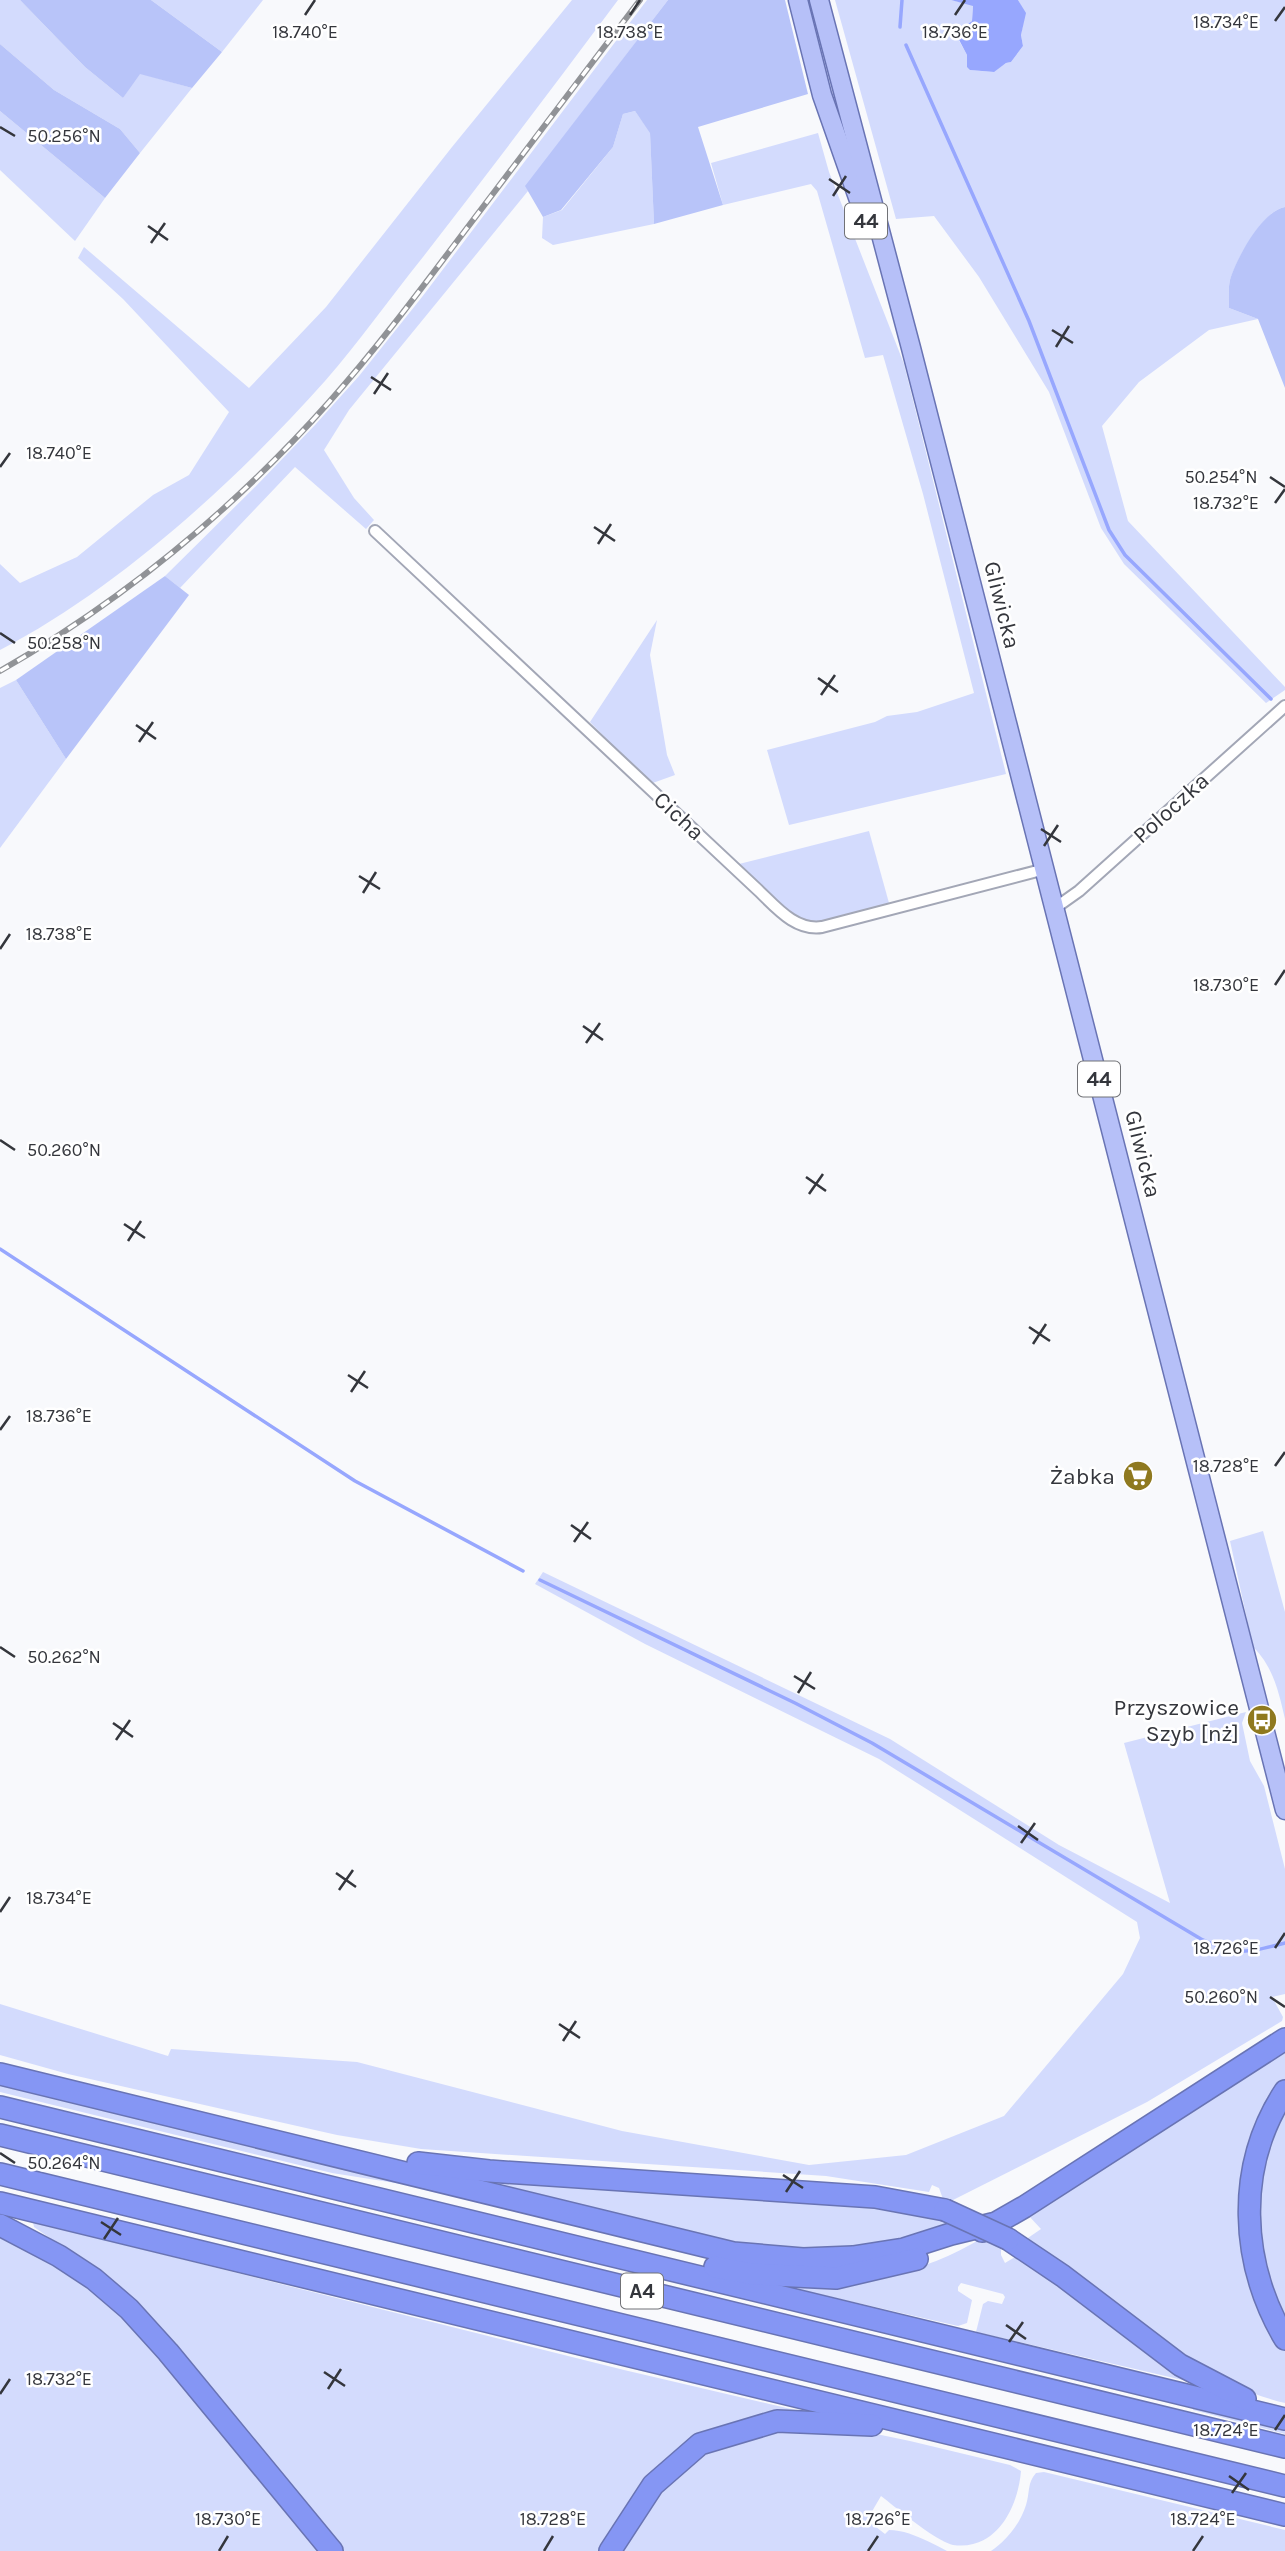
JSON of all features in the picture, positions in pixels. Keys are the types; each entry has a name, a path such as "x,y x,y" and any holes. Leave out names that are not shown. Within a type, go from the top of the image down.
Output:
{"highway":[{"path":"580,2248 752,2274 836,2278 916,2259 1002,2231 1285,2039"},
{"path":"0,2074 333,2153 733,2253 803,2259 853,2257 904,2249 951,2234 1002,2231"},
{"path":"1285,2091 1273,2111 1255,2162 1248,2217 1259,2284 1272,2317 1285,2339"},
{"path":"0,2107 1285,2418"},
{"name":"A4","path":"0,2135 1285,2447"},
{"path":"333,2153 489,2171 875,2197 945,2210 1002,2231 1180,2365 1285,2418"},
{"name":"A4","path":"0,2174 1285,2486"},
{"path":"0,2203 1285,2515"},
{"path":"0,2225 59,2256 94,2279 129,2309 168,2352 332,2551"},
{"path":"610,2551 653,2485 700,2444 777,2421 934,2430"}],"main road":[{"name":"Gliwicka","path":"798,0 822,95 911,348"},
{"name":"Gliwicka","path":"819,0 911,348 1285,1810"}],"street":[{"name":"Cicha","path":"375,531 787,917 803,926 811,929 822,927 1045,869"},
{"name":"Poloczka","path":"1055,908 1079,891 1285,706"}],"shaded area":[{"path":"0,0 20,0 85,67 123,98 139,73 192,88 140,153 120,129 54,90 0,44"},
{"path":"20,0 151,0 222,52 192,88 140,74 123,98 85,67"},
{"path":"151,0 263,0 222,52"},
{"path":"572,0 618,0 448,225 325,381 254,456 174,530 88,596 0,650 0,564 20,583 77,557 153,495 189,475 229,412 123,299 78,258 84,247 249,388 326,307"},
{"path":"647,0 668,0 526,186 528,191 349,410 324,450 354,498 374,520 366,529 295,467 180,588 165,576 257,485 359,376"},
{"path":"668,0 785,0 808,94 698,127 723,205 654,224 650,133 635,111 623,114 613,147 561,210 543,217 525,186"},
{"path":"807,0 811,0 852,156 847,157"},
{"path":"835,0 951,0 973,5 972,21 961,29 957,37 967,55 970,70 993,72 1011,62 1023,46 1021,35 1025,13 1018,0 1285,0 1285,207 1276,210 1259,226 1233,271 1229,286 1229,308 1258,319 1209,330 1139,382 1102,426 1128,521 1285,687 1285,690 1266,703 1124,564 1101,528 1049,392 979,277 934,216 896,219"},
{"path":"0,44 54,90 120,129 140,153 105,198 0,111"},
{"path":"0,111 105,198 75,241 0,170"},
{"path":"635,111 650,132 654,224 553,245 542,238 543,217 562,210 613,147 623,114"},
{"path":"818,133 829,172 904,364 1006,774 789,825 767,750 875,722 887,716 917,712 974,693 923,494 883,355 865,358 817,191 811,184 723,205 711,163"},
{"path":"1285,207 1285,388 1258,319 1229,308 1229,283 1244,249 1259,226 1276,210"},
{"path":"165,576 189,595 66,759 16,680"},
{"path":"657,620 650,655 667,755 675,775 650,784 590,722"},
{"path":"16,680 66,759 0,848 0,688"},
{"path":"869,831 889,903 812,925 789,913 739,864"},
{"path":"1263,1531 1285,1612 1285,1719 1270,1671 1253,1647 1230,1541"},
{"path":"543,1572 890,1739 1059,1845 1170,1903 1124,1743 1246,1712 1242,1723 1250,1761 1264,1786 1285,1869 1285,1994 1272,1997 1283,2017 1282,2021 1147,2102 951,2201 943,2199 939,2188 932,2185 929,2192 826,2176 421,2149 337,2135 68,2074 0,2055 0,2004 168,2056 171,2049 357,2062 622,2131 809,2165 906,2155 1004,2116 1123,1974 1140,1938 1137,1922 879,1759 645,1644 535,1584"},
{"path":"1285,2050 1285,2079 1241,2202 1278,2341 1285,2350 1285,2403 1240,2388 1198,2366 1025,2240 1041,2229 1028,2215"},
{"path":"0,2080 427,2188 332,2173 0,2092"},
{"path":"1285,2109 1285,2323 1258,2241 1259,2173 1274,2130"},
{"path":"492,2177 879,2204 956,2224 945,2230 855,2249 765,2250 456,2180"},
{"path":"33,2222 624,2370 804,2412 711,2436 602,2551 344,2551 166,2335 113,2282 34,2227"},
{"path":"0,2230 86,2284 127,2319 321,2551 0,2551"},
{"path":"985,2236 1001,2244 1001,2255 1005,2263 1020,2254 1191,2382 976,2332 983,2304 988,2301 1002,2304 1005,2297 1003,2294 961,2283 958,2291 972,2300 967,2323 958,2326 788,2287 788,2283 842,2281 914,2269 937,2261"},
{"path":"1193,2405 1285,2426 1285,2434 1193,2410"},
{"path":"767,2430 857,2430 910,2441 1010,2465 1021,2471 1019,2485 1010,2512 1002,2524 982,2541 968,2545 953,2545 936,2537 881,2496 867,2520 885,2534 889,2530 904,2532 947,2551 617,2551 628,2530 677,2473 702,2456"},
{"path":"1044,2472 1285,2530 1285,2551 991,2551 1008,2537 1017,2525 1026,2505 1033,2477 1036,2473"}],"water":[{"path":"951,0 1018,0 1026,13 1021,35 1023,46 1011,62 994,72 970,70 967,67 967,55 957,36 961,29 972,21 973,6"}],"waterway":[{"path":"900,27 902,0"},
{"path":"906,45 1029,321 1109,530 1125,555 1271,699"},
{"path":"0,1249 355,1481 523,1571"},
{"path":"540,1580 872,1743 1201,1939 1224,1948 1242,1951 1285,1943"}],"railway":[{"path":"0,671 91,614 134,583 217,515 294,440 348,381 399,318 640,0"}],"place":[{"name":"Żabka","path":"1138,1476"},
{"name":"Przyszowice Szyb [nż]","path":"1262,1720"}]}
